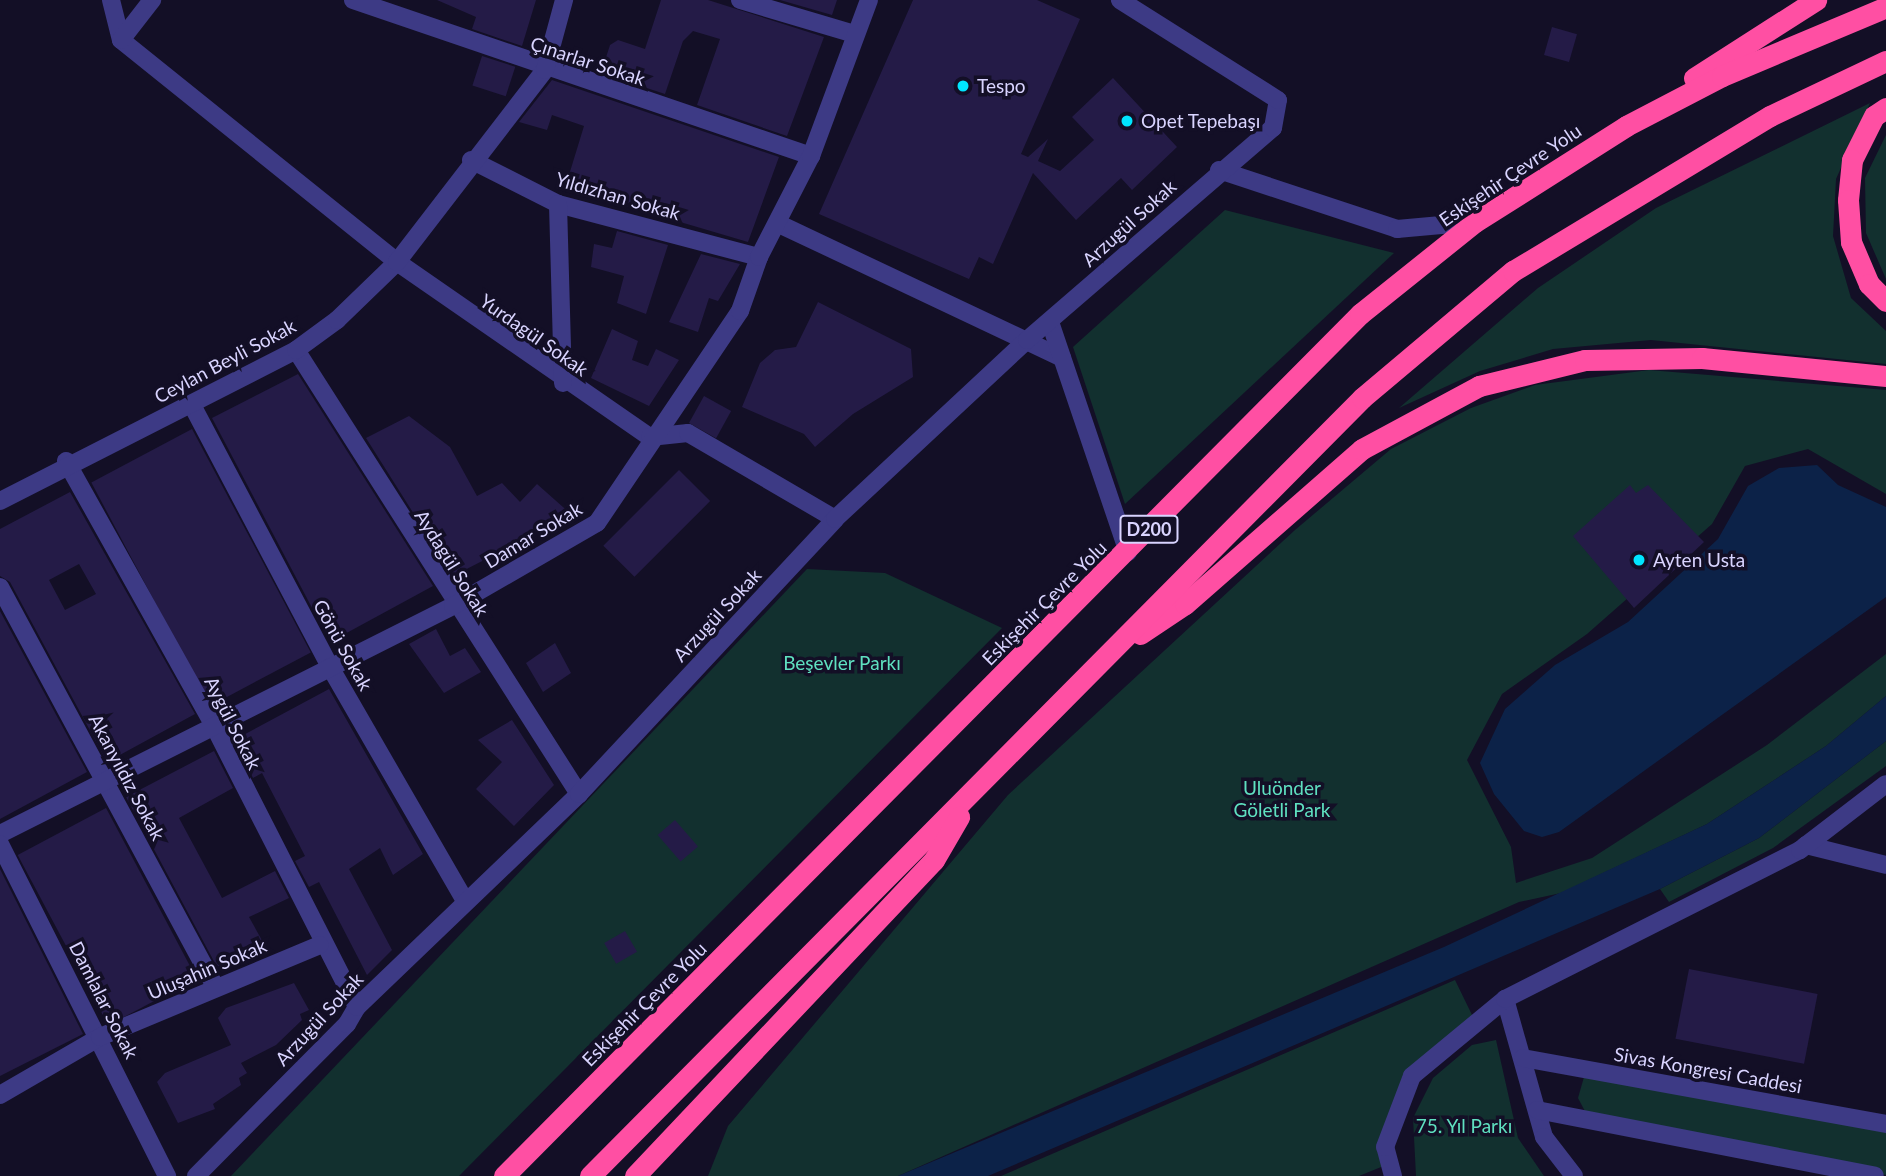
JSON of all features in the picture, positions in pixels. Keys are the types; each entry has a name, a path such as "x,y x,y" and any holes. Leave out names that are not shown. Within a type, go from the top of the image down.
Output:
{"highway":[{"path":"1626,126 1816,0"},
{"name":"Eskişehir Çevre Yolu","path":"503,1176 1128,552 1360,314 1475,222 1626,126 1722,76 1886,7"},
{"name":"D200","path":"590,1176 1362,398 1513,271 1770,116 1886,61"},
{"path":"1886,108 1874,116 1853,160 1848,200 1851,242 1870,284 1886,301"},
{"path":"1098,663 1185,604 1362,449 1479,386 1585,360 1702,358 1886,376"},
{"path":"635,1176 934,860 977,787"}],"street":[{"path":"111,0 121,40"},
{"path":"121,40 152,0"},
{"name":"Ceylan Beyli Sokak","path":"0,500 66,461 192,405 296,350 397,262 471,160 545,70 564,0"},
{"path":"740,0 854,34"},
{"name":"Damar Sokak","path":"0,834 453,606 597,523 650,438 709,363 740,311 759,257 779,224 811,156 854,34 869,0"},
{"name":"Arzugül Sokak","path":"196,1176 347,1024 357,1007 579,794 835,519 1027,340 1051,322 1219,170 1273,128 1278,100 1121,0"},
{"name":"Çınarlar Sokak","path":"353,1 545,70 811,156"},
{"name":"Yurdagül Sokak","path":"121,40 397,262 563,383 650,438"},
{"name":"Yıldızhan Sokak","path":"471,160 558,204 759,257"},
{"path":"1219,170 1397,229 1475,222"},
{"path":"558,204 563,383"},
{"path":"779,224 1062,358"},
{"path":"1051,322 1128,552"},
{"name":"Aydagül Sokak","path":"296,350 453,606 579,794"},
{"name":"Gönü Sokak","path":"192,405 330,667 466,901"},
{"path":"650,438 688,433 835,519"},
{"name":"Aygül Sokak","path":"66,461 214,726 320,945 357,1007"},
{"name":"Akanyıldız Sokak","path":"0,587 215,987"},
{"path":"1393,1176 1385,1147 1412,1076 1505,999 1806,845 1886,784"},
{"name":"Damlalar Sokak","path":"0,844 100,1037 167,1176"},
{"path":"1806,845 1886,864"},
{"name":"Uluşahin Sokak","path":"0,1095 100,1037 320,945"},
{"path":"1505,999 1544,1137 1574,1176"},
{"name":"Sivas Kongresi Caddesi","path":"1523,1058 1886,1124"},
{"path":"1537,1110 1875,1176"}],"green space":[{"path":"1870,103 1836,179 1833,236 1851,298 1886,331 1886,364 1651,340 1553,349 1480,371 1399,408 1538,288 1656,208"},
{"path":"1886,135 1886,279 1866,233 1865,178"},
{"path":"1225,210 1394,253 1125,504 1073,347"},
{"name":"Uluönder Göletli Park","path":"1649,370 1886,390 1886,494 1808,449 1745,466 1712,524 1587,634 1502,694 1467,760 1511,847 1516,883 1592,858 1767,745 1886,654 1886,696 1826,746 1707,824 1561,893 1519,902 898,1176 708,1176 728,1126 1008,795 1295,530 1391,449 1471,408 1535,385"},
{"name":"Beşevler Parkı","path":"807,569 885,573 1002,628 459,1176 231,1176"},
{"path":"1886,741 1886,766 1773,848 1669,902 1660,889 1759,838"},
{"path":"1455,980 1474,1019 1409,1073 1386,1165 1359,1176 1001,1176"},
{"name":"75. Yıl Parkı","path":"1496,1040 1518,1138 1544,1176 1416,1176 1413,1118 1433,1078 1472,1045"},
{"path":"1584,1077 1886,1130 1886,1175 1588,1117 1578,1098"}],"water":[{"path":"1817,465 1838,485 1886,507 1886,597 1559,832 1542,837 1524,831 1494,794 1480,763 1505,709 1555,665 1628,622 1718,539 1748,486 1779,468"},
{"path":"1886,696 1886,741 1759,838 1660,889 988,1176 898,1176 1444,947 1707,824 1826,746"}],"building":[{"path":"437,0 536,0 522,46 472,29 476,17"},
{"path":"661,0 708,0 824,37 787,136 697,105 720,39 693,31 683,41 665,94 601,73 610,45 618,40 645,49"},
{"path":"780,0 837,0 832,15"},
{"name":"Tespo","path":"913,0 1037,0 1080,19 1021,154 1028,157 1048,139 1038,161 1060,171 1094,140 1072,117 1113,78 1177,147 1132,190 1121,178 1076,220 1033,173 993,264 979,257 969,279 819,214"},
{"path":"1552,27 1577,34 1569,62 1544,55"},
{"path":"482,56 515,67 506,96 472,85"},
{"path":"552,80 779,157 748,242 565,188 584,126 552,115 547,130 519,122"},
{"path":"617,231 668,245 646,314 617,303 624,276 591,267 594,244 612,248"},
{"path":"701,254 740,264 718,301 709,298 698,332 669,322"},
{"path":"818,302 911,349 913,377 853,414 815,447 804,434 742,407 760,363 775,350 796,347"},
{"path":"612,329 638,341 632,360 648,366 656,349 679,360 649,406 591,378"},
{"path":"298,374 433,586 330,642 212,418"},
{"path":"704,396 731,411 716,438 689,423"},
{"path":"409,416 450,447 477,496 502,483 520,502 537,484 572,515 453,576 366,438"},
{"path":"192,429 311,652 210,706 91,483"},
{"path":"679,470 710,501 634,577 603,546"},
{"name":"Ayten Usta","path":"1630,485 1636,493 1648,485 1704,542 1634,608 1573,536"},
{"path":"70,492 195,714 107,762 10,582 0,576 0,529","holes":["79,564 96,594 65,610 49,580"]},
{"path":"0,611 87,772 0,819"},
{"path":"436,629 450,656 465,648 481,672 444,693 409,644"},
{"path":"555,643 571,673 543,692 526,663"},
{"path":"329,689 423,854 393,875 380,848 349,869 392,950 367,975 319,882 309,887 295,861 305,856 262,773 253,778 234,740"},
{"path":"512,720 554,785 514,826 476,789 502,762 478,740"},
{"path":"214,751 233,788 179,818 222,898 275,871 289,898 249,917 264,944 217,967 126,797"},
{"path":"106,808 197,978 108,1025 18,855"},
{"path":"675,820 698,846 681,862 658,835"},
{"path":"0,869 83,1034 0,1076"},
{"path":"625,931 637,952 616,964 604,943"},
{"path":"1689,969 1818,994 1804,1064 1675,1039"},
{"path":"294,983 309,1010 300,1014 302,1020 276,1045 241,1063 247,1073 239,1078 241,1085 213,1104 215,1109 178,1123 157,1082 165,1073 231,1045 218,1018 226,1008"}],"place":[{"name":"Tespo","path":"963,86"},
{"name":"Opet Tepebaşı","path":"1127,121"},
{"name":"Ayten Usta","path":"1639,560"}]}
